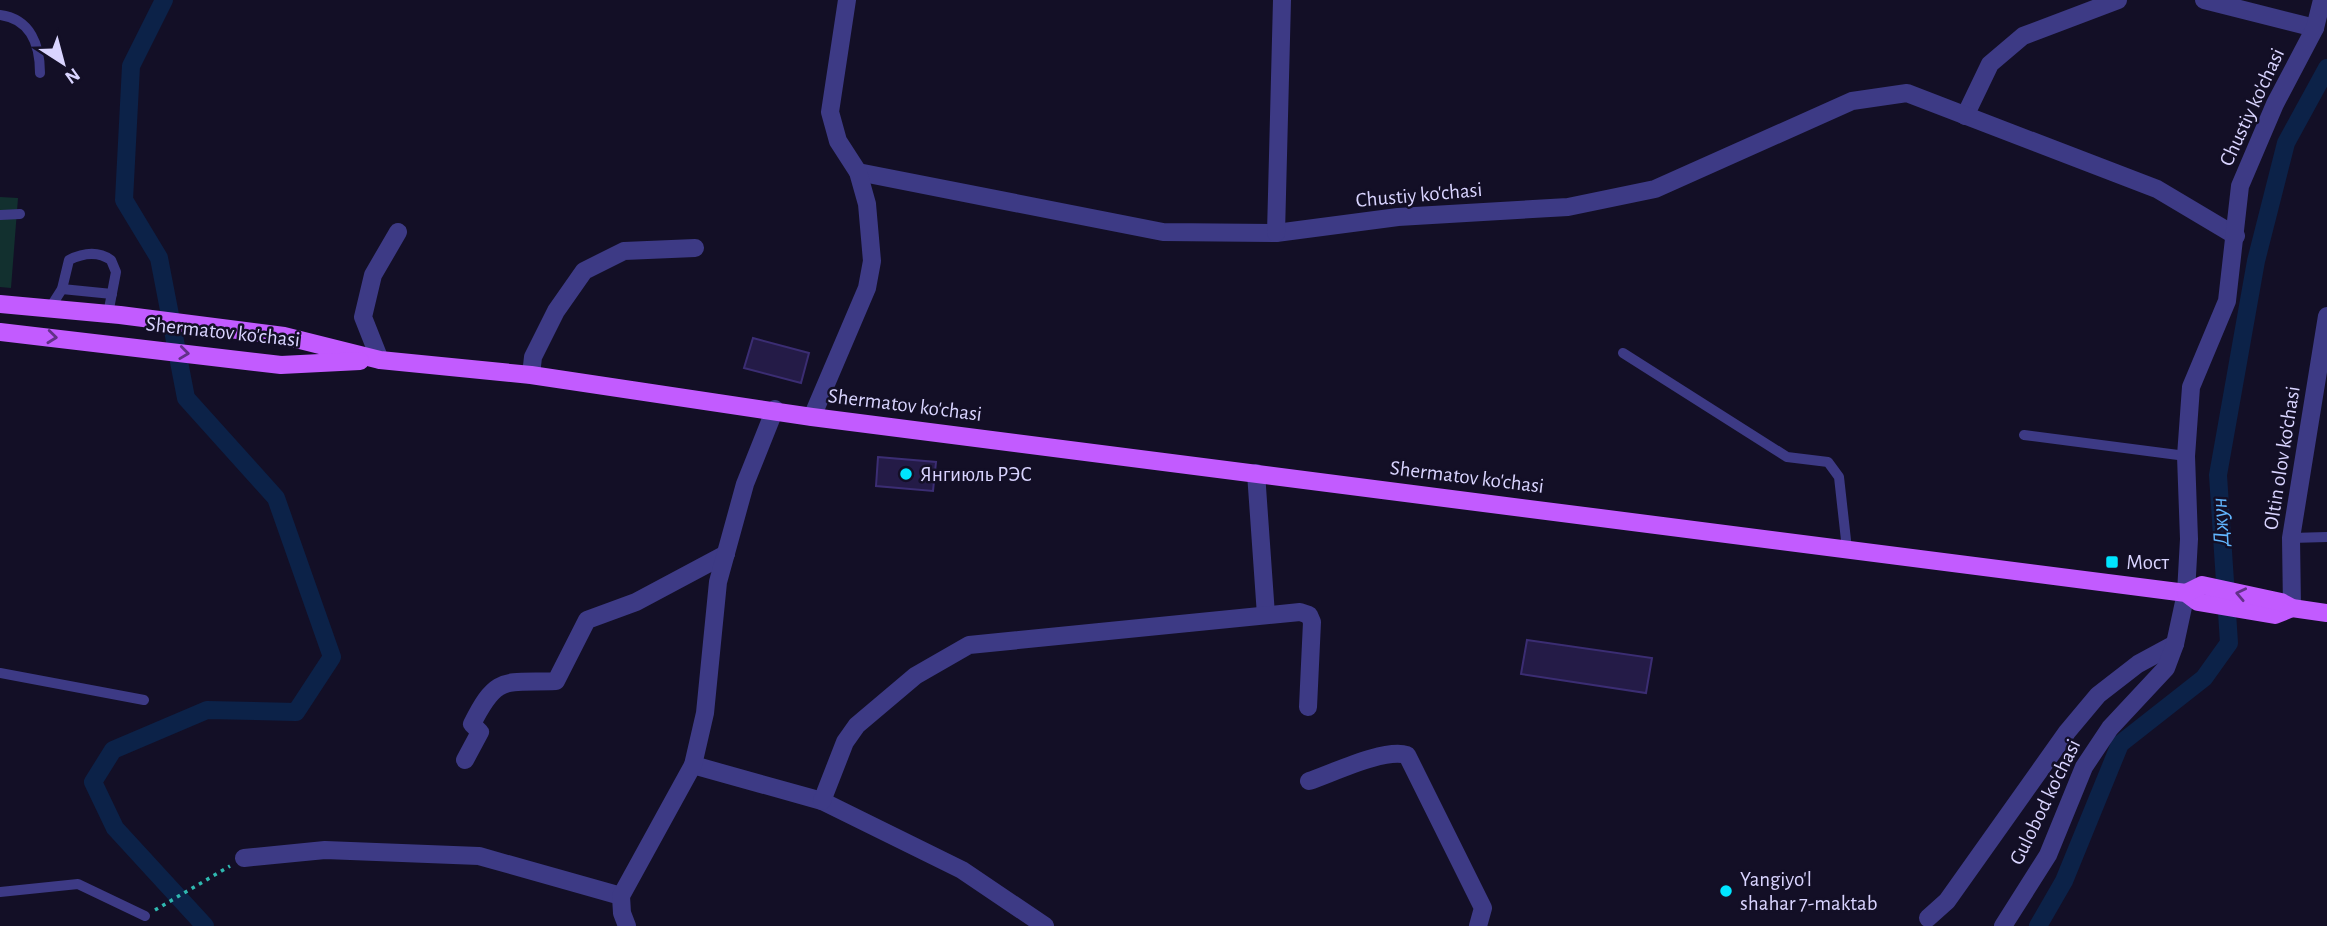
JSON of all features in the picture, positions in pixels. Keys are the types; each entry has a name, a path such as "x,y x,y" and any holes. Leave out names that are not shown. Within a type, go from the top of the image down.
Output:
{"main road":[{"name":"Shermatov ko'chasi","path":"0,304 114,314 284,336 380,360 531,375 812,416 2196,593 2327,613"},
{"path":"110,343 114,314"},
{"name":"Shermatov ko'chasi","path":"0,332 281,365 380,360"}],"street":[{"path":"812,416 867,288 872,261 867,204 858,172 838,141 830,112 847,0"},
{"path":"1276,233 1282,0"},
{"path":"1965,116 1990,64 2023,36 2118,0"},
{"name":"Chustiy ko'chasi","path":"858,172 1163,232 1276,233 1398,217 1568,207 1654,189 1852,101 1907,93 2157,189 2236,236 2240,186 2275,104 2315,28 2206,0"},
{"path":"2315,28 2322,0"},
{"path":"380,360 363,317 373,275 398,232"},
{"path":"2196,593 2189,539 2186,456 2191,387 2227,301 2236,236"},
{"path":"531,375 533,357 555,311 584,271 624,251 695,248"},
{"name":"Oltin olov ko'chasi","path":"2283,608 2291,538 2327,316"},
{"path":"627,926 622,914 621,896 693,765 705,713 718,582 745,484 775,409"},
{"path":"1256,473 1266,615"},
{"path":"465,760 480,732 472,724 487,695 505,683 556,681 587,620 636,602 726,554"},
{"name":"Gulobod ko'chasi","path":"2003,926 2048,855 2084,767 2110,728 2166,668 2196,593"},
{"path":"822,801 845,742 857,725 915,676 970,645 1300,612 1311,618 1308,707"},
{"path":"1928,918 1955,891 2067,732 2098,695 2138,664 2175,644"},
{"path":"1309,781 1374,758 1398,752 1407,755 1483,908 1478,926"},
{"path":"693,765 822,801 962,870 1022,914 1045,926"},
{"path":"244,858 325,850 479,856 621,896"}],"lane":[{"path":"0,15 7,16 29,30 40,51 40,73"},
{"path":"0,215 20,214"},
{"path":"50,308 62,289 69,260 79,255 102,254 111,260 116,272 112,293 114,314"},
{"path":"62,289 112,293"},
{"path":"1623,353 1787,457 1828,462 1839,477 1847,549"},
{"path":"2024,435 2186,456"},
{"path":"2291,538 2327,537"},
{"path":"0,673 144,700"},
{"path":"0,892 78,884 145,916"}],"path":[{"path":"145,916 244,858"}],"green space":[{"path":"0,197 18,198 11,288 0,287"}],"building":[{"path":"753,338 809,353 801,383 744,368"},
{"name":"Янгиюль РЭС","path":"878,457 936,462 933,491 876,486"},
{"path":"1527,640 1652,658 1646,693 1521,674"}],"waterway":[{"path":"164,0 131,66 124,200 159,258 186,398 276,498 332,657 296,712 207,710 113,750 93,782 115,828 205,926"},
{"name":"Джун","path":"2038,926 2064,881 2120,744 2204,678 2229,643 2218,475 2256,261 2286,143 2327,68"}],"place":[{"name":"Янгиюль РЭС","path":"906,474"},
{"name":"Мост","path":"2112,562"},
{"name":"Yangiyo'l shahar 7-maktab","path":"1726,891"}]}
